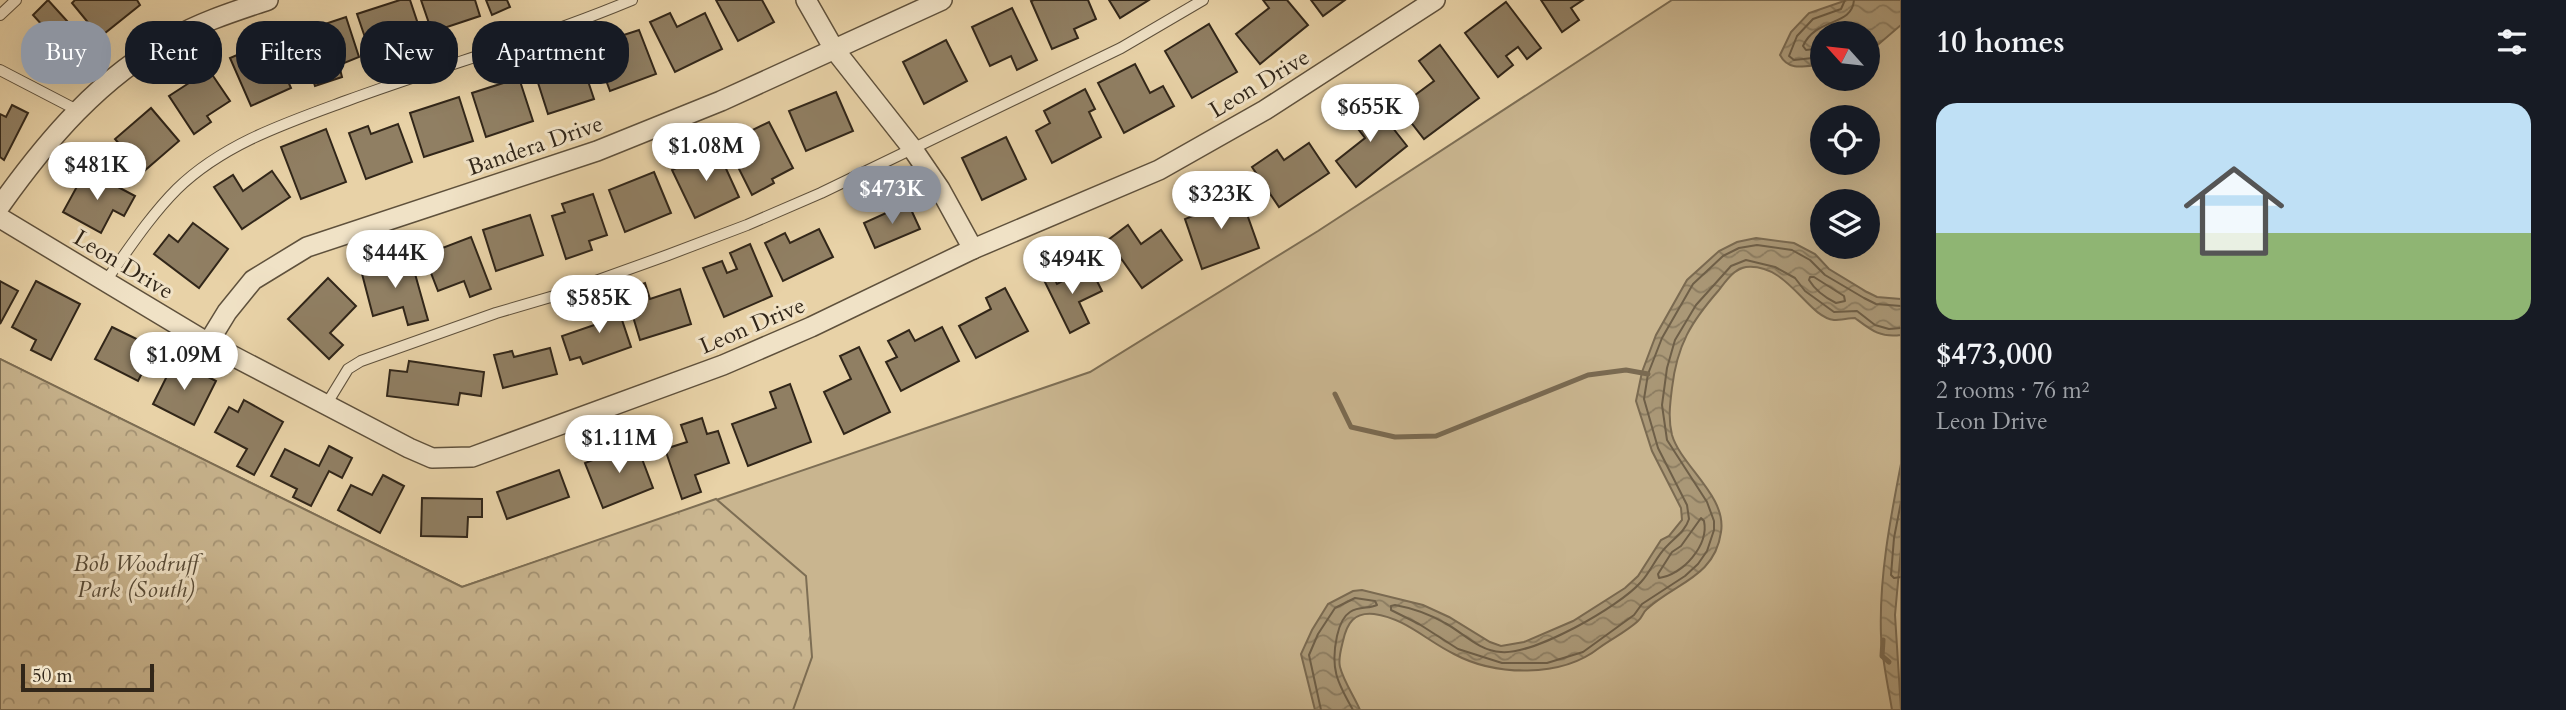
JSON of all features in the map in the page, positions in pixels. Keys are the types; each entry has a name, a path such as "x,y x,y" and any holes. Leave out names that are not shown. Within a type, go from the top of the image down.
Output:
{"street":[{"path":"0,206 31,163 77,110 122,71 171,38 209,20 268,0"},
{"path":"806,0 834,49 912,148 940,190 973,249"},
{"name":"Bandera Drive","path":"208,344 227,312 253,280 307,247 597,151 721,101 942,0"},
{"name":"Leon Drive","path":"0,218 208,344 326,405 432,458 472,457 723,365 811,327 973,249 1159,170 1265,110 1435,0"}],"lane":[{"path":"0,15 16,0"},
{"path":"105,282 140,234 178,189 224,153 274,127 384,87 566,27 632,0"},
{"path":"326,405 348,369 361,361 496,313 554,296 747,225 821,193 1121,48 1202,0"},
{"path":"0,71 77,110"}],"green space":[{"path":"1672,0 1901,0 1901,710 0,710 0,359 462,587 1090,372 1318,231"},
{"name":"Bob Woodruff Park (South)","path":"0,359 462,587 716,499 806,576 812,657 793,710 0,710"}],"water":[{"path":"1847,0 1901,0 1901,25 1880,43 1880,21 1810,21 1810,66 1793,66 1780,55 1791,32 1809,13"},
{"path":"1756,238 1794,243 1810,251 1810,259 1820,259 1829,269 1867,292 1877,297 1901,299 1901,335 1881,334 1855,318 1834,320 1824,317 1785,281 1761,268 1742,268 1727,279 1687,335 1674,373 1670,406 1672,435 1677,447 1711,494 1721,519 1717,547 1702,569 1658,600 1633,625 1584,658 1547,669 1508,670 1489,667 1444,649 1396,620 1374,614 1361,615 1352,620 1347,629 1339,661 1344,678 1360,710 1315,710 1301,654 1328,604 1353,591 1362,590 1423,605 1501,646 1524,642 1573,621 1625,588 1638,576 1661,540 1669,536 1682,520 1681,508 1652,451 1636,401 1642,372 1656,335 1687,280 1719,251 1737,242"},
{"path":"1901,464 1901,549 1895,615 1901,710 1892,710 1883,654 1881,614 1886,549"}],"building":[{"path":"48,0 67,21 38,21 33,15"},
{"path":"75,0 137,0 140,5 111,28 111,21 87,21 72,3"},
{"path":"400,0 410,0 417,21 360,23 357,14"},
{"path":"421,0 475,0 480,16 458,23 458,21 428,21"},
{"path":"486,0 507,0 510,7 492,15"},
{"path":"716,0 762,0 774,22 738,41"},
{"path":"1088,0 1096,19 1074,29 1078,38 1052,49 1031,1"},
{"path":"1109,0 1149,0 1120,18"},
{"path":"1263,0 1287,0 1308,25 1260,64 1236,34 1269,8"},
{"path":"1311,0 1345,0 1323,16"},
{"path":"1541,0 1583,0 1571,8 1579,20 1562,32"},
{"path":"1506,2 1541,48 1527,59 1518,47 1506,56 1513,65 1498,77 1465,33"},
{"path":"1012,8 1037,60 1017,70 1011,56 990,66 972,27"},
{"path":"670,13 677,27 705,13 722,49 675,72 650,22"},
{"path":"346,17 359,57 346,62 346,21 334,21"},
{"path":"1209,24 1237,72 1192,98 1165,51"},
{"path":"639,30 656,74 629,84 629,33"},
{"path":"946,40 967,81 924,104 903,62"},
{"path":"1440,45 1479,98 1424,139 1399,107 1434,81 1419,61"},
{"path":"236,55 236,72 230,58"},
{"path":"1135,64 1150,93 1163,86 1174,106 1124,133 1098,83"},
{"path":"187,84 218,84 230,101 207,116 211,122 194,134 169,96"},
{"path":"241,84 289,84 291,88 251,106"},
{"path":"500,84 521,84 533,121 486,137 472,93"},
{"path":"538,84 589,84 594,99 548,114"},
{"path":"607,84 629,84 610,91"},
{"path":"1085,89 1095,109 1089,112 1101,137 1052,163 1036,131 1050,123 1044,111"},
{"path":"836,92 853,131 806,151 789,111"},
{"path":"459,97 473,141 424,157 410,113"},
{"path":"1370,99 1407,146 1356,187 1336,161 1365,138 1348,116"},
{"path":"12,105 28,113 4,160 0,157 0,114 6,117"},
{"path":"151,108 179,141 143,172 115,139"},
{"path":"769,122 793,168 772,179 774,183 752,195 726,143"},
{"path":"398,124 412,162 366,179 349,133 368,126 371,134"},
{"path":"326,129 346,182 301,199 281,147"},
{"path":"1006,137 1026,179 982,200 962,158"},
{"path":"1309,143 1329,173 1279,207 1252,167 1277,150 1284,160"},
{"path":"717,149 739,197 695,218 672,170"},
{"path":"86,170 135,196 124,216 113,210 101,233 63,212"},
{"path":"272,171 290,197 242,229 214,187 233,175 243,191"},
{"path":"654,172 671,213 625,232 609,190"},
{"path":"1220,188 1227,208 1243,203 1259,248 1202,269 1185,219 1208,210 1202,194"},
{"path":"593,194 607,235 589,241 592,250 566,259 552,216 565,212 562,204"},
{"path":"908,203 920,229 875,248 864,223"},
{"path":"530,215 543,255 496,271 483,230"},
{"path":"193,223 228,249 199,288 154,254 169,235 178,242"},
{"path":"1128,225 1141,244 1161,230 1182,260 1142,288 1108,240"},
{"path":"819,229 833,257 783,281 765,243 785,233 790,243"},
{"path":"471,237 491,289 470,297 464,281 438,291 424,255"},
{"path":"750,244 772,296 724,317 703,268 722,261 727,273 737,269 730,253"},
{"path":"410,256 428,320 408,325 403,307 373,316 361,270"},
{"path":"1090,267 1102,291 1079,302 1089,323 1070,333 1040,272 1049,268 1057,284"},
{"path":"328,278 356,306 330,333 343,345 329,359 288,319"},
{"path":"0,281 18,291 0,324"},
{"path":"36,281 80,304 51,360 31,350 36,340 12,327"},
{"path":"645,283 650,299 680,289 691,324 640,340 625,290"},
{"path":"1005,288 1028,331 976,358 959,326 991,309 986,298"},
{"path":"614,296 631,347 583,364 580,357 570,360 562,336 600,323 594,303"},
{"path":"112,327 155,348 138,381 95,359"},
{"path":"942,327 959,361 901,391 886,362 897,357 888,341 909,330 915,341"},
{"path":"859,347 890,412 844,434 824,392 851,379 840,356"},
{"path":"550,348 557,374 503,388 494,355 512,351 514,357"},
{"path":"175,360 216,381 194,425 153,404"},
{"path":"409,361 484,372 481,396 460,393 458,405 387,396 390,370 407,372"},
{"path":"790,384 811,442 748,466 732,424 776,408 770,392"},
{"path":"244,400 283,422 254,475 237,466 247,449 215,432 229,407 238,412"},
{"path":"702,418 707,434 718,431 729,463 695,475 701,492 682,499 665,449 687,442 681,425"},
{"path":"636,443 653,488 603,508 585,463"},
{"path":"329,446 352,458 342,478 329,471 311,506 293,497 297,489 271,476 285,449 319,466"},
{"path":"559,470 569,497 507,519 497,492"},
{"path":"383,475 404,486 380,533 338,510 351,485 372,495"},
{"path":"422,498 482,499 482,517 468,517 467,537 421,536"}],"waterway":[{"path":"1335,394 1351,427 1395,437 1436,436 1588,375 1626,370 1648,374"},
{"path":"1883,640 1882,656 1889,662"}]}
